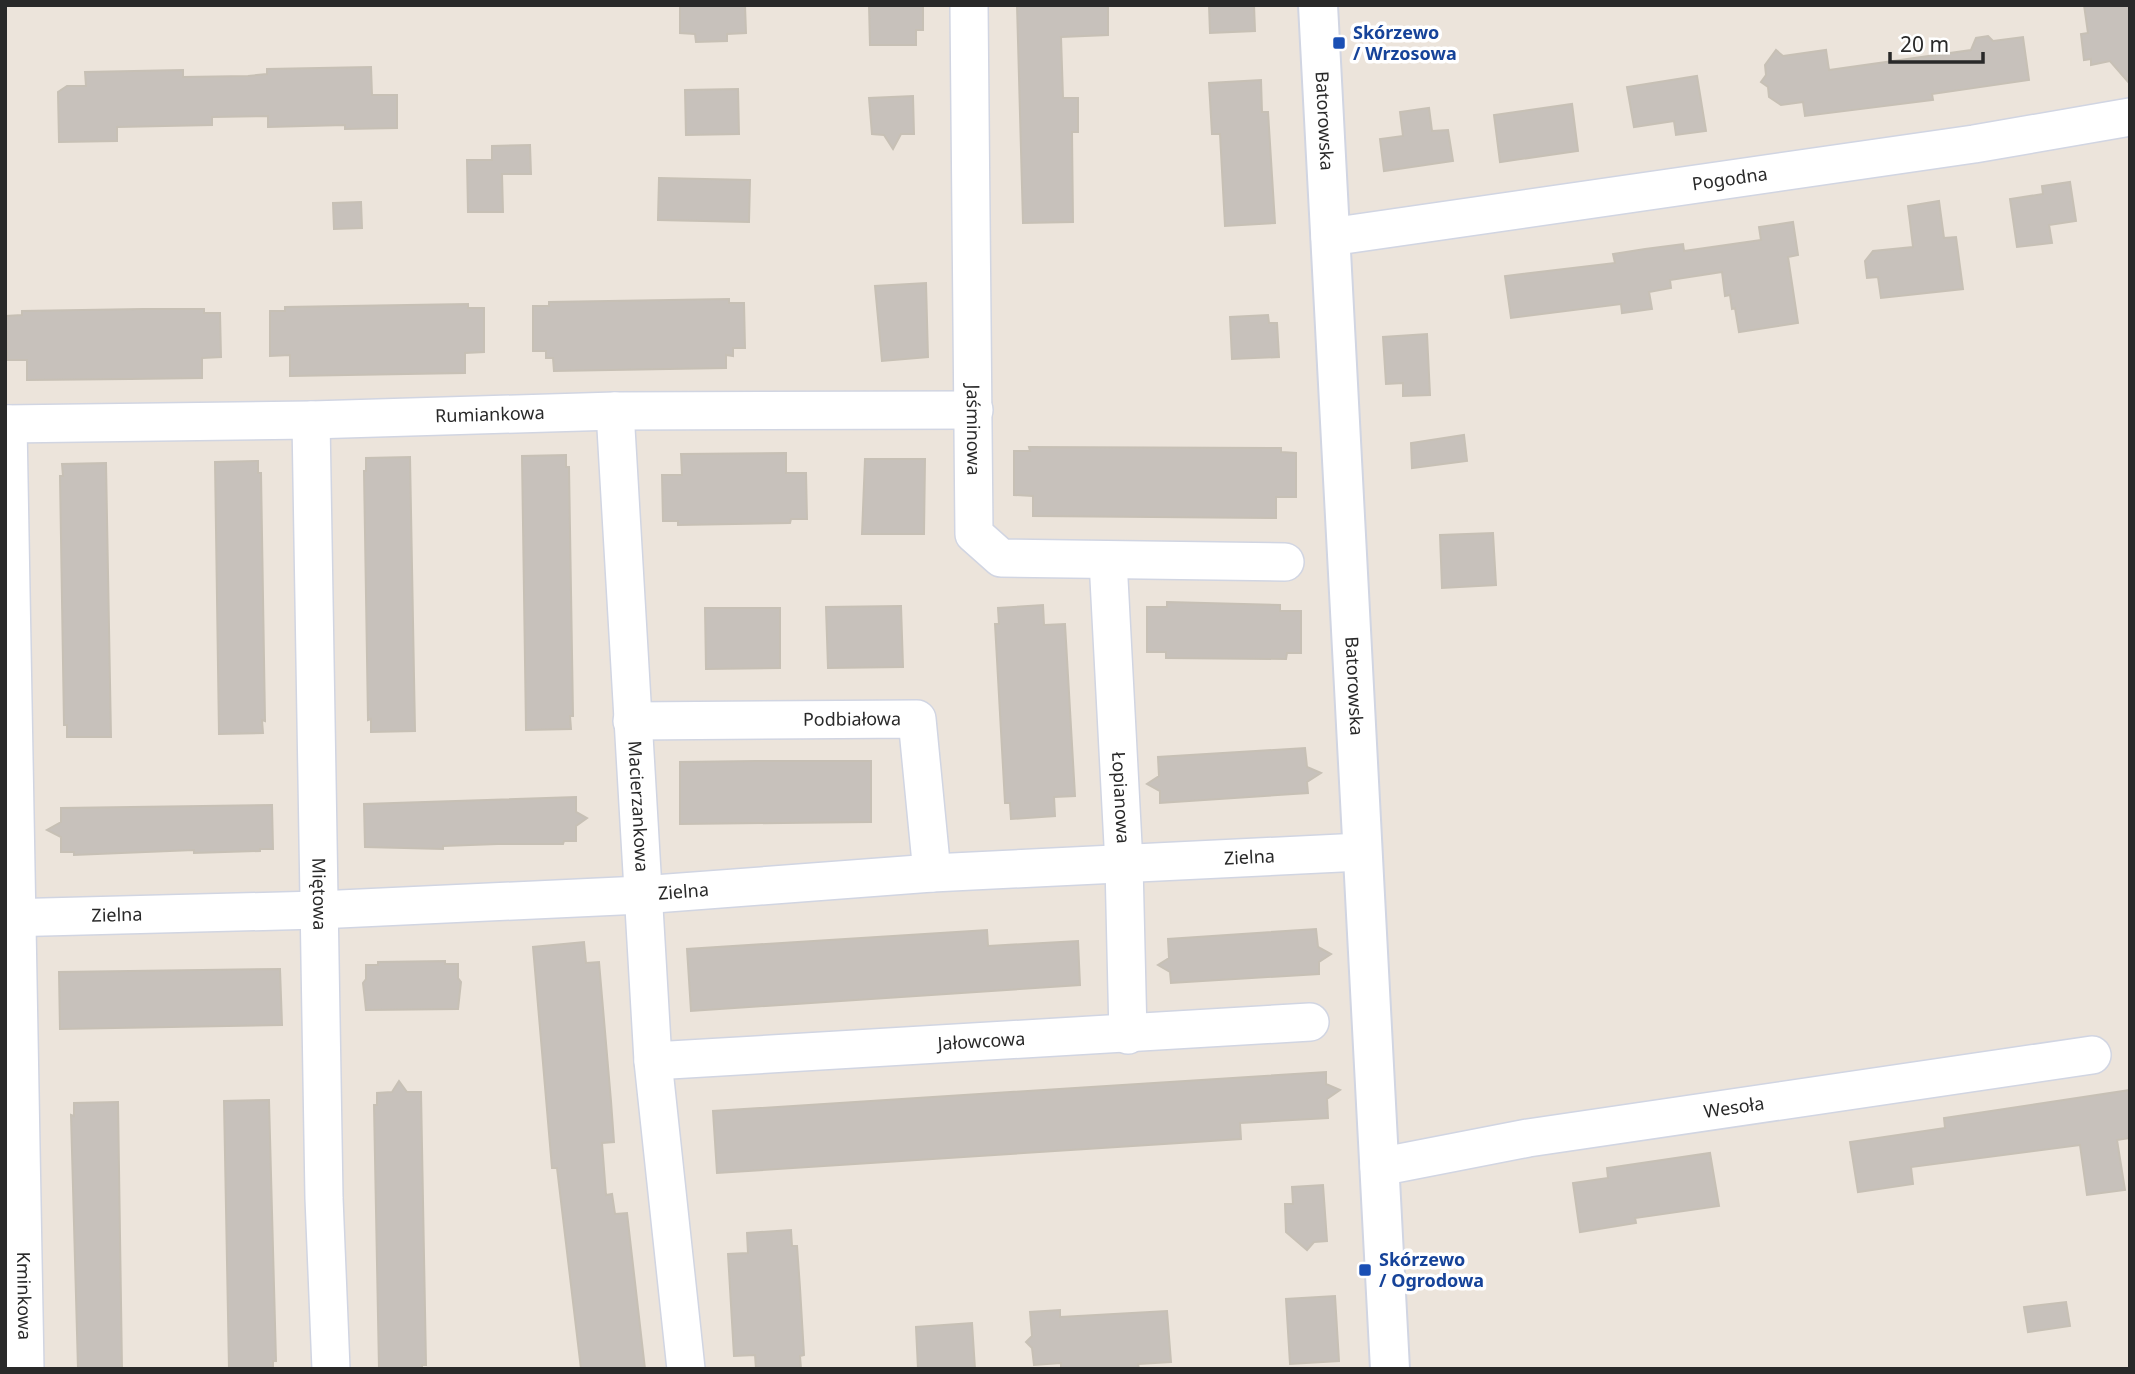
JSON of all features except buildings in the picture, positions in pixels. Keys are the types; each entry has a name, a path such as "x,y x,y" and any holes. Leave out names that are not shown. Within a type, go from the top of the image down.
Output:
{"street":[{"name":"Jaśminowa","path":"969,5 974,534 1000,558 1285,562"},
{"name":"Batorowska","path":"1318,5 1390,1369"},
{"name":"Pogodna","path":"1330,237 1974,144 2130,117"},
{"name":"Rumiankowa","path":"7,424 311,420 615,411 974,410"},
{"name":"Macierzankowa","path":"615,411 641,895 653,1061 686,1369"},
{"name":"Miętowa","path":"311,420 318,910 331,1369"},
{"name":"Kminkowa","path":"7,424 10,918 25,1369"},
{"name":"Łopianowa","path":"1108,560 1124,864 1128,1035"},
{"name":"Podbiałowa","path":"632,720 917,719 932,873"},
{"name":"Zielna","path":"10,918 318,910 641,895 932,873 1361,852"},
{"name":"Jałowcowa","path":"653,1061 1128,1035 1310,1022"},
{"name":"Wesoła","path":"1379,1167 1528,1138 2092,1055"}],"place":[{"name":"Skórzewo / Wrzosowa","path":"1339,43"},
{"name":"Skórzewo / Ogrodowa","path":"1365,1270"}]}
